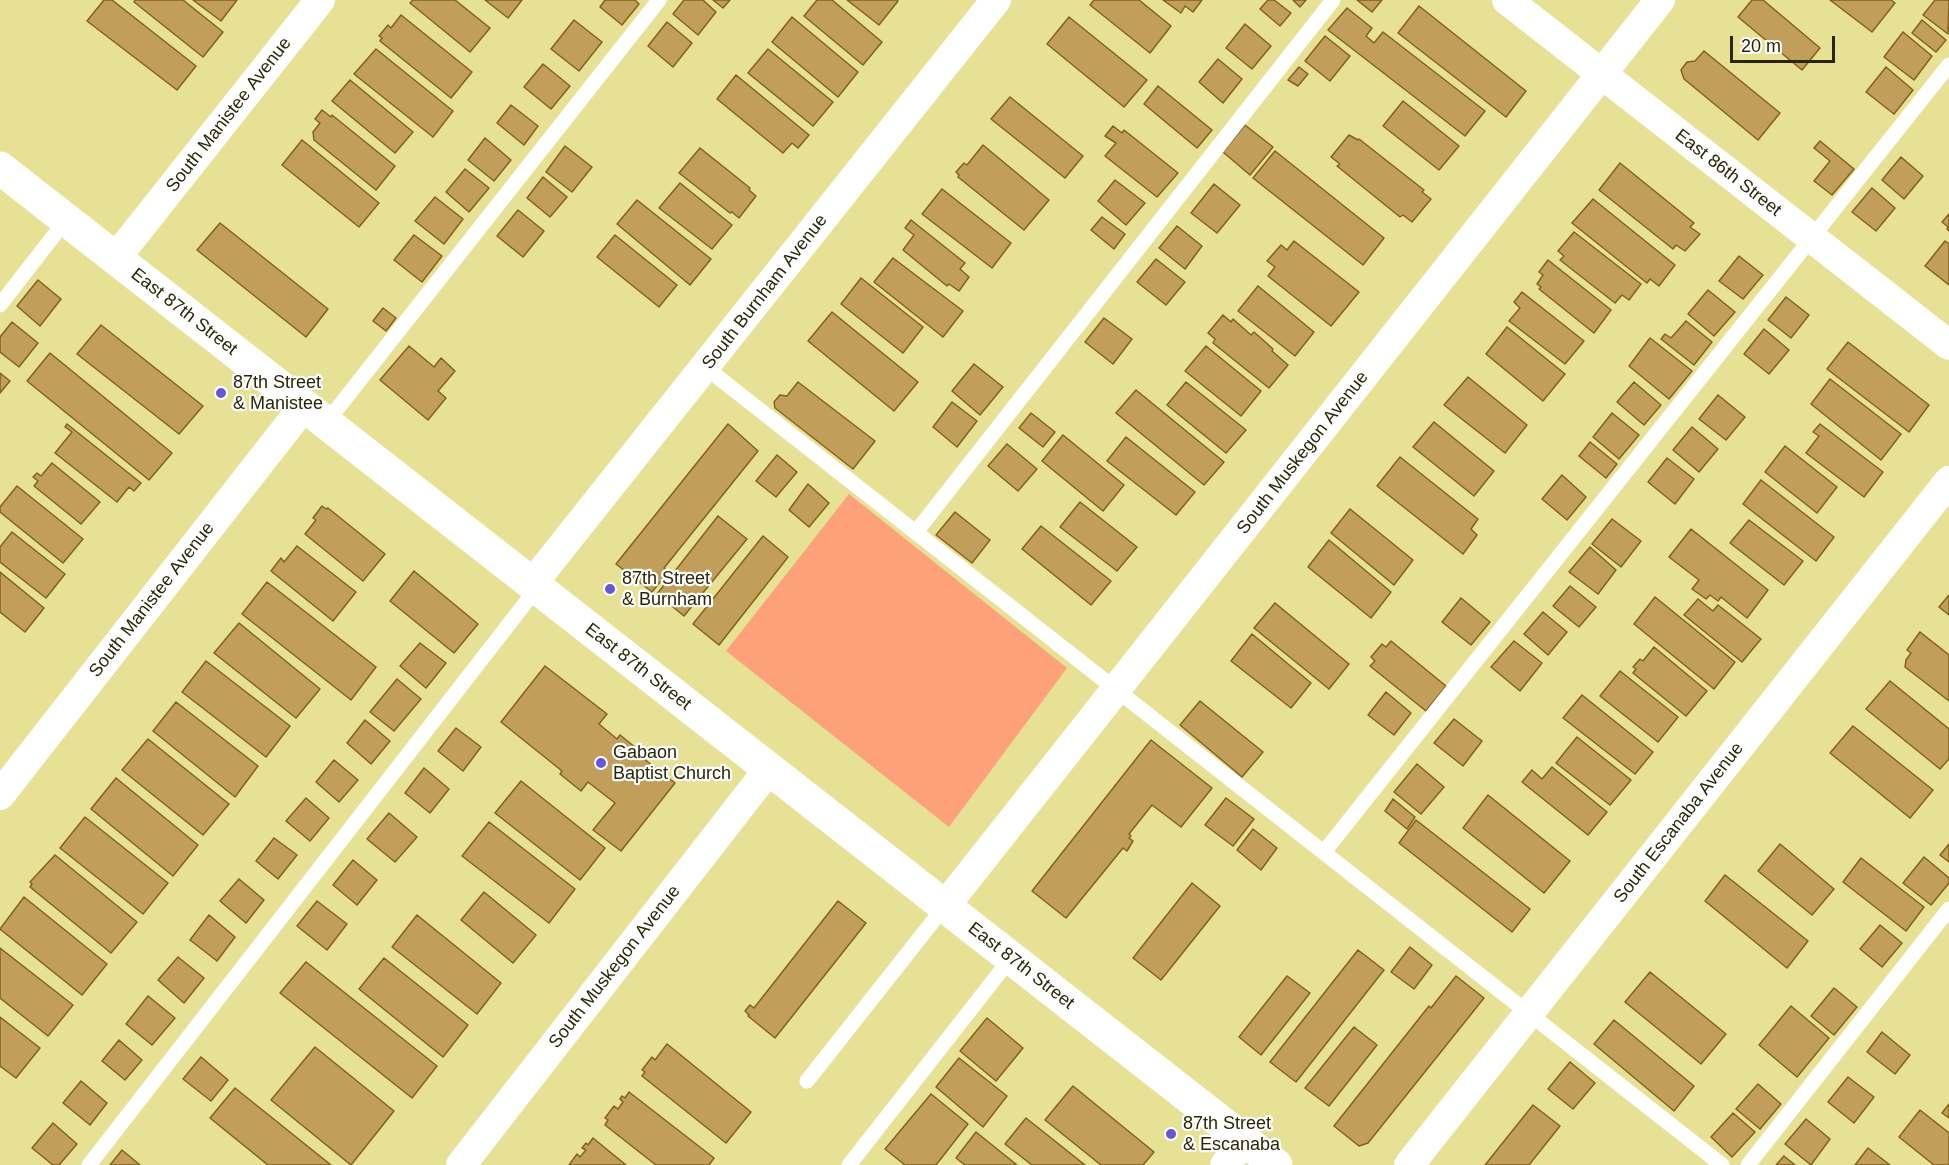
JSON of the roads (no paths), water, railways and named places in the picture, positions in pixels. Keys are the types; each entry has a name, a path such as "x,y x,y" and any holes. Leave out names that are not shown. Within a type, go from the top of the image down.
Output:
{"main road":[{"name":"East 87th Street","path":"0,168 1011,958 1234,1153 1276,1165"}],"street":[{"name":"South Manistee Avenue","path":"115,259 320,0"},
{"name":"South Burnham Avenue","path":"535,586 996,0"},
{"name":"East 86th Street","path":"1507,0 1949,345"},
{"name":"South Muskegon Avenue","path":"945,906 1660,0"},
{"name":"South Manistee Avenue","path":"0,795 315,414"},
{"name":"South Escanaba Avenue","path":"1409,1165 1949,481"},
{"name":"South Muskegon Avenue","path":"461,1165 769,769"}],"lane":[{"path":"315,414 660,0"},
{"path":"916,532 1333,0"},
{"path":"1324,852 1949,65"},
{"path":"0,305 66,220"},
{"path":"705,367 1722,1165"},
{"path":"89,1165 535,586"},
{"path":"807,1081 945,906"},
{"path":"1748,1165 1949,909"},
{"path":"849,1165 1011,958"}],"place":[{"name":"87th Street & Manistee","path":"221,393"},
{"name":"87th Street & Burnham","path":"610,589"},
{"name":"Gabaon Baptist Church","path":"601,763"},
{"name":"87th Street & Escanaba","path":"1171,1134"}]}
